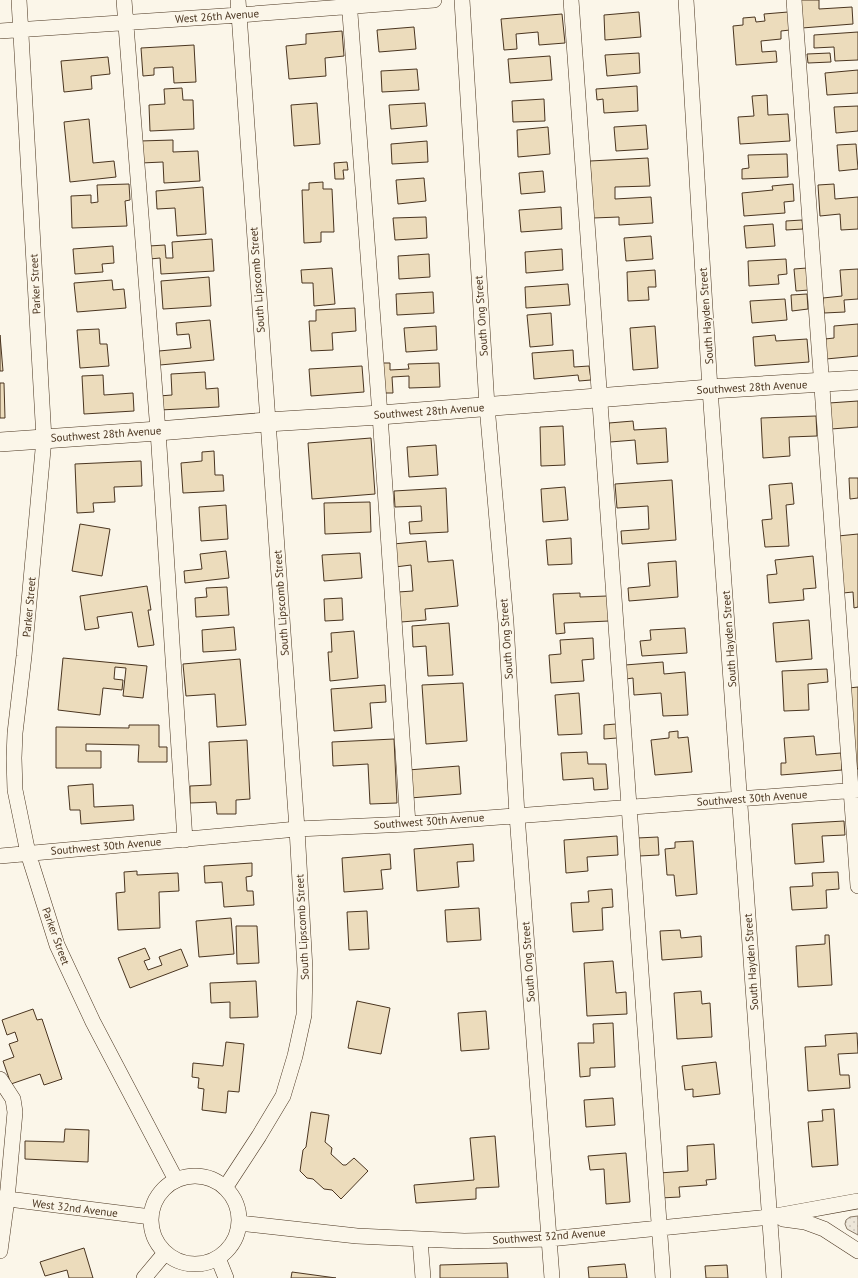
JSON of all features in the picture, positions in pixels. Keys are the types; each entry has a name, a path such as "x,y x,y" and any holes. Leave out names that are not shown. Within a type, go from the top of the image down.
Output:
{"main road":[{"name":"Southwest 28th Avenue","path":"0,442 380,415 710,389 858,380"}],"street":[{"name":"Parker Street","path":"19,0 44,439 14,758 15,790 28,853 57,945 93,1022 176,1180"},
{"path":"124,0 158,431 185,840"},
{"name":"South Lipscomb Street","path":"225,1188 283,1096 295,1056 304,1015 305,969 297,829 238,0"},
{"name":"West 26th Avenue","path":"0,31 239,15 350,3 434,0"},
{"name":"South Ong Street","path":"462,0 487,406 506,623 517,815 552,1278"},
{"path":"571,0 663,1278"},
{"name":"South Hayden Street","path":"686,0 710,389 774,1278"},
{"path":"794,0 854,790 858,886"},
{"path":"350,3 408,824"},
{"name":"Southwest 30th Avenue","path":"0,856 297,829 408,824 740,800 854,790"},
{"path":"0,1079 13,1099 15,1112 4,1199 0,1251"},
{"path":"196,1176 216,1182 225,1188 233,1198 238,1210 239,1223 233,1243 218,1258 205,1263 191,1264 177,1261 165,1253 154,1237 151,1227 151,1217 153,1206 158,1196 166,1187 176,1180 196,1176"},
{"name":"West 32nd Avenue","path":"4,1199 151,1217"},
{"name":"Southwest 32nd Avenue","path":"239,1223 357,1236 464,1241 549,1239 770,1217 858,1201"},
{"path":"770,1217 805,1222 824,1229 858,1251"},
{"path":"420,1239 423,1278"},
{"path":"144,1278 165,1253"},
{"path":"218,1258 226,1278"}],"shaded area":[{"path":"858,1216 858,1235 847,1229 845,1224 846,1220 850,1217"}],"building":[{"path":"800,0 819,0 819,9 852,7 853,24 802,28"},
{"path":"639,12 641,37 605,40 604,15"},
{"path":"788,12 790,30 781,31 781,39 761,41 762,52 776,51 777,62 736,65 733,26 743,25 743,18 755,17 756,22 765,21 764,14"},
{"path":"562,14 565,43 539,45 538,32 516,34 517,49 504,50 501,19"},
{"path":"414,27 416,49 379,52 377,30"},
{"path":"342,31 344,56 325,58 326,76 289,79 286,46 306,44 306,34"},
{"path":"858,32 858,60 835,61 834,47 814,48 814,35"},
{"path":"194,45 196,82 174,83 173,67 154,68 154,75 143,76 141,48"},
{"path":"639,53 640,73 607,76 605,55"},
{"path":"830,53 831,62 808,63 807,54"},
{"path":"550,56 552,80 510,83 508,59"},
{"path":"108,57 110,74 91,76 92,89 64,92 61,61"},
{"path":"417,69 419,90 382,92 381,71"},
{"path":"858,70 858,93 827,95 825,73"},
{"path":"637,86 638,111 604,113 603,99 597,100 596,89"},
{"path":"182,88 183,100 193,100 194,129 150,131 149,105 165,104 164,89"},
{"path":"767,95 768,115 788,114 790,141 740,144 738,117 754,116 752,96"},
{"path":"544,99 545,121 513,122 512,101"},
{"path":"317,103 320,144 294,146 291,105"},
{"path":"425,103 427,126 391,129 389,105"},
{"path":"858,106 858,131 836,133 834,107"},
{"path":"89,119 93,163 114,161 116,177 70,182 64,122"},
{"path":"646,125 648,149 616,151 614,127"},
{"path":"548,127 550,154 518,157 517,130"},
{"path":"173,140 173,152 198,151 200,181 164,183 163,162 141,163 140,141"},
{"path":"427,141 428,162 392,164 391,144"},
{"path":"856,144 858,169 839,171 837,145"},
{"path":"787,154 788,177 742,179 742,169 749,168 748,155"},
{"path":"648,158 650,186 615,187 615,199 651,197 653,223 619,225 619,217 593,218 590,161"},
{"path":"347,162 348,170 343,170 344,179 335,179 334,163"},
{"path":"543,171 545,192 521,194 519,173"},
{"path":"424,178 426,201 398,204 396,180"},
{"path":"323,182 323,189 332,189 334,232 321,232 321,242 304,243 302,190 309,190 309,183"},
{"path":"129,184 130,200 125,201 127,226 72,228 71,196 91,195 91,203 98,202 97,185"},
{"path":"793,184 794,201 784,202 785,213 744,216 742,193 773,190 772,186"},
{"path":"834,184 835,199 858,197 858,229 841,230 840,214 820,216 818,185"},
{"path":"203,187 206,234 177,236 175,208 157,209 156,191"},
{"path":"561,207 562,229 521,232 519,210"},
{"path":"426,217 427,238 395,240 393,218"},
{"path":"802,220 803,229 786,230 786,221"},
{"path":"773,224 775,246 746,248 744,226"},
{"path":"651,236 653,259 626,261 624,238"},
{"path":"212,239 214,271 161,274 160,258 150,259 149,246 165,245 166,258 173,258 172,242"},
{"path":"113,246 114,263 102,264 103,272 75,274 73,249"},
{"path":"562,249 563,270 526,273 525,252"},
{"path":"429,254 430,277 399,279 398,256"},
{"path":"786,259 787,274 778,275 779,284 749,286 748,261"},
{"path":"332,268 335,304 314,306 313,283 302,283 301,270"},
{"path":"807,268 809,290 796,291 794,269"},
{"path":"858,269 858,299 844,300 845,312 824,313 823,298 842,296 840,270"},
{"path":"655,270 656,287 648,287 649,300 628,301 627,272"},
{"path":"209,277 211,306 163,309 161,281"},
{"path":"112,280 113,290 124,289 126,308 77,312 74,283"},
{"path":"568,284 570,305 526,308 525,287"},
{"path":"433,292 434,313 397,315 396,294"},
{"path":"807,294 808,309 792,311 791,295"},
{"path":"785,299 787,320 752,323 750,301"},
{"path":"355,308 356,331 332,333 333,350 311,351 309,321 316,321 316,310"},
{"path":"551,313 553,345 530,347 527,315"},
{"path":"210,320 214,360 160,365 159,351 191,348 189,334 177,335 176,323"},
{"path":"858,324 858,356 826,359 825,339 834,338 834,326"},
{"path":"436,326 437,350 406,352 404,328"},
{"path":"655,326 658,368 633,370 630,328"},
{"path":"99,329 100,344 107,344 109,366 80,368 77,330"},
{"path":"0,335 3,371 0,371"},
{"path":"775,335 776,341 807,339 809,362 755,366 753,337"},
{"path":"573,350 574,367 589,366 591,380 579,381 578,375 534,379 532,353"},
{"path":"380,363 390,363 390,370 409,369 408,364 439,363 440,387 409,388 409,376 392,377 393,393 382,393"},
{"path":"362,366 364,392 311,396 309,369"},
{"path":"205,372 206,389 218,388 219,407 160,410 159,396 172,395 171,374"},
{"path":"103,375 104,395 133,393 134,411 84,414 82,376"},
{"path":"0,383 4,383 5,418 0,418"},
{"path":"858,401 858,427 831,429 829,403"},
{"path":"816,416 817,436 789,437 790,456 763,458 761,418"},
{"path":"633,421 634,430 666,428 668,462 637,464 635,440 610,442 609,423"},
{"path":"563,426 565,465 541,466 540,427"},
{"path":"371,438 375,494 312,499 308,443"},
{"path":"436,445 438,475 409,477 407,447"},
{"path":"214,451 215,475 223,475 224,491 183,493 181,463 202,461 202,452"},
{"path":"141,461 142,486 114,487 115,502 93,503 94,512 77,513 75,464"},
{"path":"849,478 858,478 858,498 850,499"},
{"path":"672,480 676,540 622,544 621,531 649,529 648,506 617,508 615,484"},
{"path":"792,483 794,504 786,505 789,546 765,547 762,520 772,519 769,485"},
{"path":"565,487 568,520 543,522 541,489"},
{"path":"446,488 448,532 410,534 409,522 422,521 421,506 395,507 394,491"},
{"path":"370,502 371,532 325,534 324,503"},
{"path":"226,505 228,539 201,541 199,507"},
{"path":"80,524 110,529 102,576 72,571"},
{"path":"858,534 858,607 854,608 853,592 843,593 838,536"},
{"path":"571,538 572,564 548,565 546,540"},
{"path":"426,541 428,562 453,560 458,606 425,609 426,620 401,622 398,592 413,591 411,565 395,567 393,544"},
{"path":"226,551 229,578 185,583 184,571 202,569 200,554"},
{"path":"360,553 362,578 324,581 322,555"},
{"path":"813,556 816,588 803,589 804,600 769,603 767,575 777,574 775,560"},
{"path":"676,561 678,597 629,601 628,588 650,586 648,563"},
{"path":"147,586 151,610 148,610 154,645 138,647 132,612 97,617 99,628 85,630 80,596"},
{"path":"227,587 229,615 196,617 195,598 207,597 206,588"},
{"path":"580,593 580,597 607,596 609,621 564,623 565,633 556,634 553,594"},
{"path":"342,598 343,620 325,621 324,599"},
{"path":"809,620 812,659 776,662 773,623"},
{"path":"449,623 453,675 428,676 426,646 413,647 412,626"},
{"path":"234,627 236,650 203,652 202,630"},
{"path":"685,628 687,653 642,656 640,641 651,640 650,630"},
{"path":"354,631 358,678 330,681 328,652 332,652 331,633"},
{"path":"593,638 594,659 582,660 584,681 551,683 549,655 561,654 560,640"},
{"path":"63,658 147,666 143,698 123,696 126,668 115,667 114,679 123,680 122,690 103,688 100,715 58,710"},
{"path":"240,659 246,725 217,727 215,694 186,696 183,664"},
{"path":"663,662 664,674 685,672 688,715 663,716 661,693 634,695 633,678 626,679 625,665"},
{"path":"827,669 828,682 808,684 809,710 784,711 782,671"},
{"path":"463,683 467,741 426,744 422,685"},
{"path":"385,685 386,702 370,703 372,728 334,731 331,689"},
{"path":"858,687 858,769 855,769 849,688"},
{"path":"579,693 582,734 558,735 555,695"},
{"path":"616,724 617,738 604,739 604,725"},
{"path":"129,725 159,725 159,747 167,747 167,762 138,762 139,745 86,744 86,751 101,751 101,768 56,768 56,727 129,728"},
{"path":"678,731 678,738 688,737 692,772 655,775 651,740 669,738 669,732"},
{"path":"814,736 816,755 841,753 842,770 781,775 781,763 786,763 784,738"},
{"path":"394,739 397,803 370,804 368,764 333,766 332,742"},
{"path":"247,740 250,799 236,800 236,814 217,814 216,802 190,803 190,786 211,785 209,742"},
{"path":"587,752 588,764 606,764 608,789 594,790 593,778 563,780 561,753"},
{"path":"459,766 461,794 410,798 408,770"},
{"path":"93,784 94,807 133,805 134,820 81,824 80,810 70,810 68,786"},
{"path":"844,821 845,835 822,836 824,862 795,864 792,824"},
{"path":"617,836 618,855 587,857 588,871 566,873 564,840"},
{"path":"658,837 659,855 639,856 637,838"},
{"path":"693,841 697,894 676,896 674,875 667,875 665,849 675,848 675,842"},
{"path":"473,844 474,861 457,862 459,887 417,891 414,849"},
{"path":"390,854 391,869 381,870 383,889 344,892 342,858"},
{"path":"252,863 252,876 246,877 247,891 253,891 254,905 224,907 222,882 205,883 204,866"},
{"path":"137,871 137,875 178,873 179,891 159,892 160,928 118,930 116,893 125,892 124,872"},
{"path":"838,872 839,889 826,890 827,908 792,910 790,887 813,886 812,873"},
{"path":"612,889 613,907 602,908 603,930 573,932 571,903 589,902 588,891"},
{"path":"479,908 481,940 447,942 445,910"},
{"path":"367,911 369,949 349,950 347,912"},
{"path":"231,918 234,954 199,957 196,921"},
{"path":"236,926 257,926 259,963 237,964"},
{"path":"680,930 681,938 701,936 702,957 662,960 660,931"},
{"path":"825,935 829,935 832,985 798,987 796,946 825,944"},
{"path":"145,948 150,959 144,961 148,970 162,965 159,957 181,949 188,966 130,988 118,958"},
{"path":"613,961 616,993 626,992 627,1014 587,1016 584,963"},
{"path":"256,981 258,1017 230,1018 230,1002 211,1003 210,983"},
{"path":"701,991 702,1004 710,1003 712,1037 677,1039 674,993"},
{"path":"357,1001 390,1008 381,1054 348,1048"},
{"path":"33,1009 37,1020 42,1019 62,1079 44,1085 40,1074 11,1084 3,1061 14,1057 9,1044 18,1041 15,1032 7,1035 2,1020"},
{"path":"486,1011 489,1049 461,1051 458,1013"},
{"path":"613,1023 615,1067 590,1068 590,1076 580,1077 578,1043 594,1043 593,1024"},
{"path":"857,1033 858,1053 838,1054 840,1075 849,1075 850,1088 808,1091 805,1047 826,1046 825,1035"},
{"path":"226,1042 244,1044 239,1092 228,1091 226,1113 202,1110 204,1089 198,1088 199,1078 192,1077 193,1063 223,1066"},
{"path":"716,1062 720,1094 693,1097 693,1089 685,1090 682,1066"},
{"path":"613,1098 615,1125 586,1127 584,1100"},
{"path":"834,1109 838,1165 812,1167 808,1122 823,1121 822,1110"},
{"path":"311,1112 329,1115 325,1142 332,1148 331,1154 343,1165 346,1165 354,1158 368,1171 341,1199 332,1190 324,1189 313,1179 307,1178 300,1171 303,1150 306,1147"},
{"path":"65,1129 89,1130 88,1162 25,1159 25,1141 64,1142"},
{"path":"495,1136 499,1187 476,1188 476,1199 416,1203 414,1185 474,1180 470,1138"},
{"path":"714,1144 716,1179 706,1180 707,1185 679,1187 680,1197 660,1198 659,1173 688,1171 687,1146"},
{"path":"626,1153 630,1202 606,1204 604,1169 590,1170 588,1156"},
{"path":"84,1248 93,1278 69,1278 67,1270 45,1276 40,1262"},
{"path":"507,1263 508,1278 440,1278 440,1265"},
{"path":"625,1264 627,1278 589,1278 588,1267"},
{"path":"727,1265 728,1278 706,1278 705,1266"},
{"path":"292,1272 336,1278 291,1278"}]}
